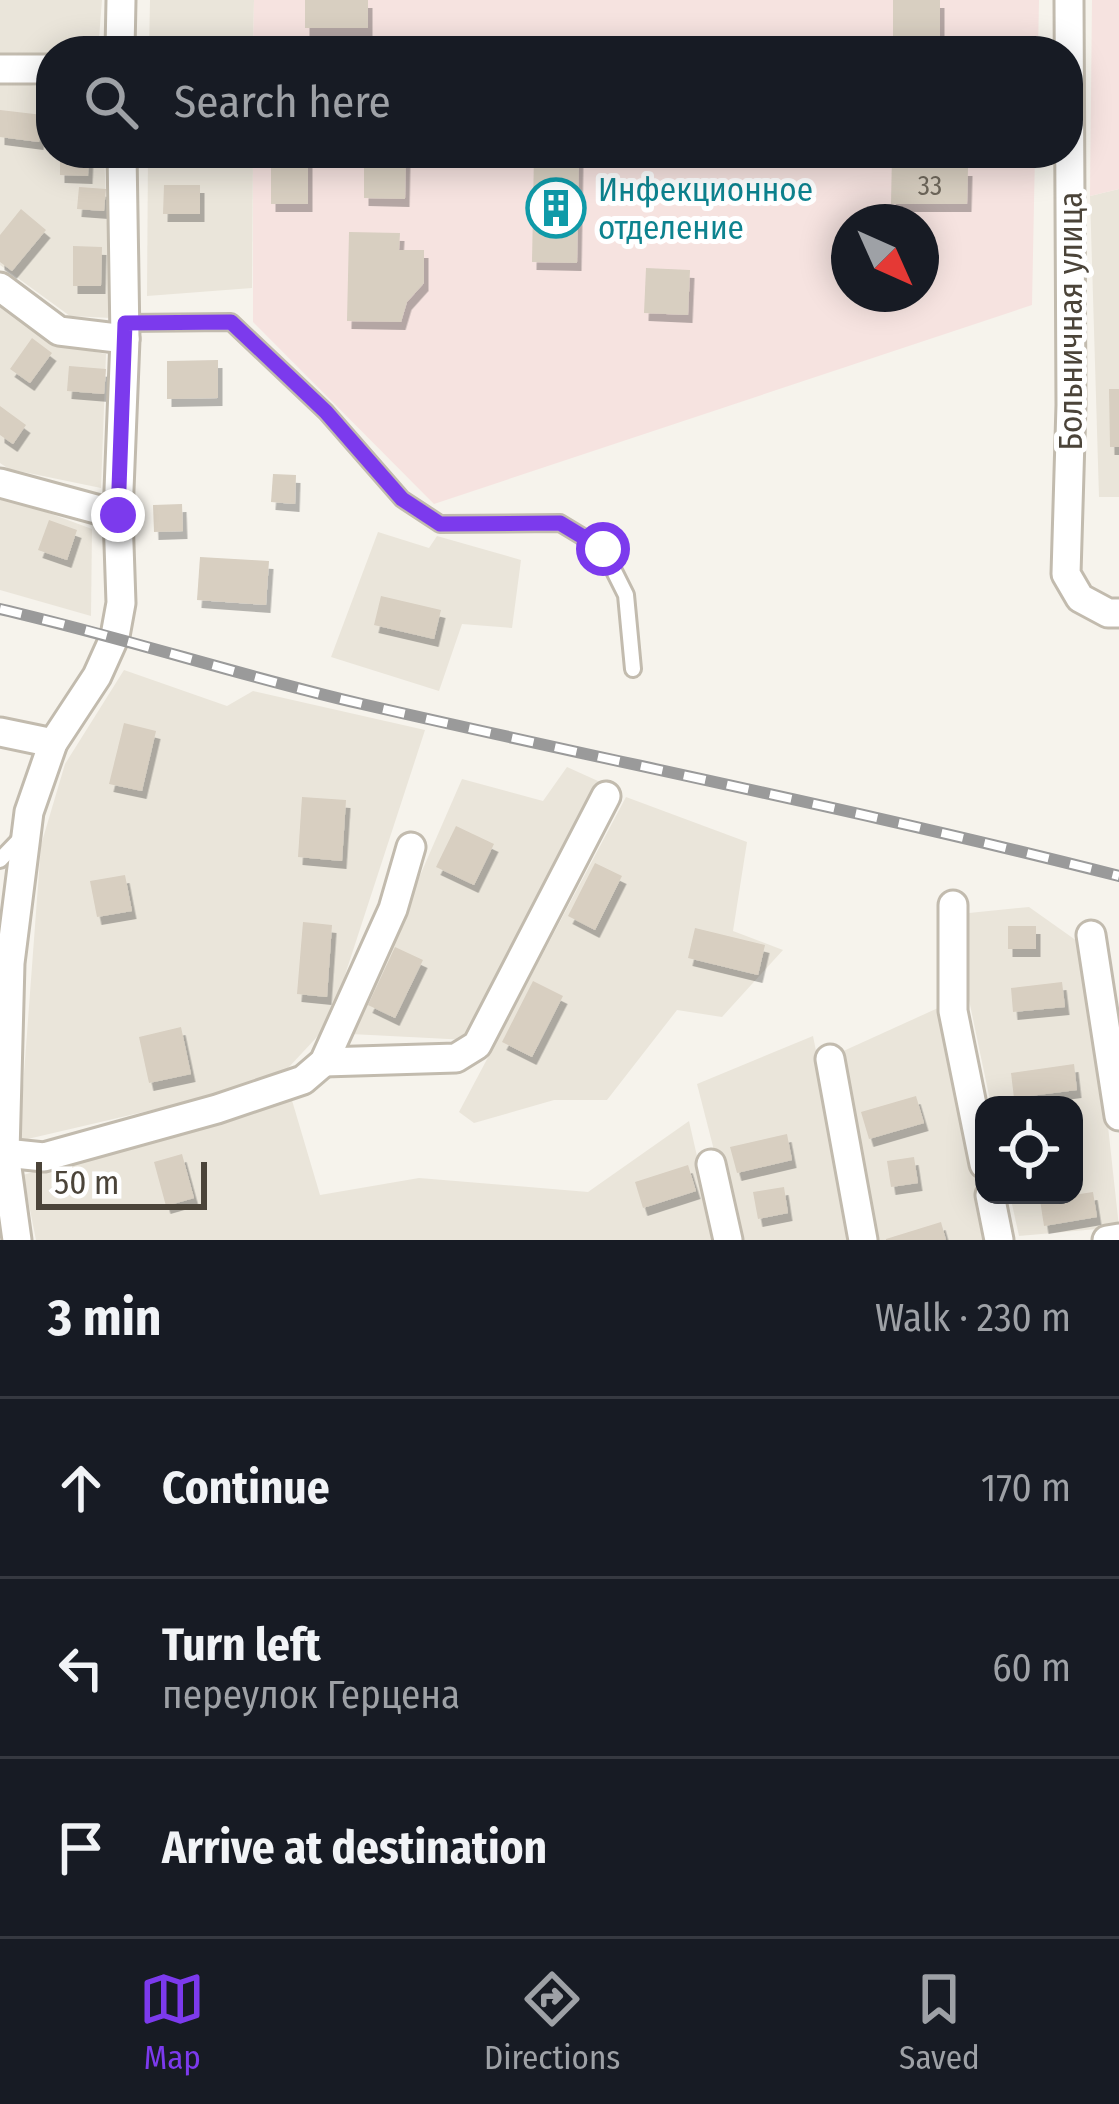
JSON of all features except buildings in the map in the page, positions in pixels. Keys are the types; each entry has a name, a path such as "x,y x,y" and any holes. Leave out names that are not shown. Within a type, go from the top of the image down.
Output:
{"street":[{"path":"120,36 121,0"},
{"name":"Больничная улица","path":"1069,0 1069,36"},
{"path":"0,69 36,69"},
{"path":"10,1226 5,1153 5,960 28,812 52,742 97,676 115,636 121,603 122,168"},
{"name":"Больничная улица","path":"1069,168 1066,574 1080,598 1108,613 1119,613"},
{"path":"0,287 59,331 125,331"},
{"path":"0,483 118,515"},
{"path":"0,733 52,742"},
{"path":"324,1062 456,1058 477,1045 606,796"},
{"path":"5,1153 44,1157 303,1080 324,1062 393,909 410,848"},
{"path":"953,905 953,1011 975,1119"},
{"path":"1091,935 1119,1116"},
{"path":"830,1059 863,1240"},
{"path":"711,1164 728,1240"},
{"path":"992,1204 999,1240"},
{"path":"1107,1240 1119,1238"}],"lane":[{"path":"125,331 231,322 326,412 402,499 440,524 560,523 603,549 626,596 633,669"},
{"path":"0,860 26,833"}],"shaded area":[{"path":"0,0 102,0 99,36 36,36 36,59 0,61"},
{"path":"150,0 254,0 253,36 149,36"},
{"path":"254,0 1039,0 1038,36 253,36"},
{"path":"1092,0 1119,0 1119,189 1090,196"},
{"path":"0,81 36,86 36,168 105,168 111,318 70,316 0,265"},
{"path":"148,168 253,168 252,288 147,296"},
{"path":"253,168 1035,168 1032,305 434,504 253,322"},
{"path":"1119,189 1119,497 1099,497 1090,196"},
{"path":"0,301 63,346 106,354 101,488 9,469 0,463"},
{"path":"0,495 92,529 91,616 0,590"},
{"path":"378,532 429,548 437,536 521,560 512,628 462,624 439,691 331,657"},
{"path":"124,670 227,706 253,691 425,730 329,1024 276,1081 19,1141 41,845 65,764"},
{"path":"567,767 598,781 468,1040 351,1034 462,779 543,801"},
{"path":"626,797 747,842 733,931 783,950 722,1017 677,1010 607,1100 554,1100 474,1123 459,1112"},
{"path":"1029,907 1077,941 1094,998 1119,1227 1019,1236 1012,1204 1083,1204 1083,1096 989,1096 969,1000 969,913"},
{"path":"938,1008 975,1176 975,1204 981,1204 989,1240 874,1240 839,1053"},
{"path":"813,1036 854,1240 737,1240 697,1084"},
{"path":"291,1097 320,1195 419,1178 588,1192 689,1121 716,1240 36,1240 23,1175"}],"railway":[{"path":"0,609 362,704 1119,876"}],"place":[{"name":"Инфекционное отделение","path":"556,208"}],"route":[{"path":"118,515 125,323 231,322 326,412 402,499 440,524 560,523 603,549"}]}
